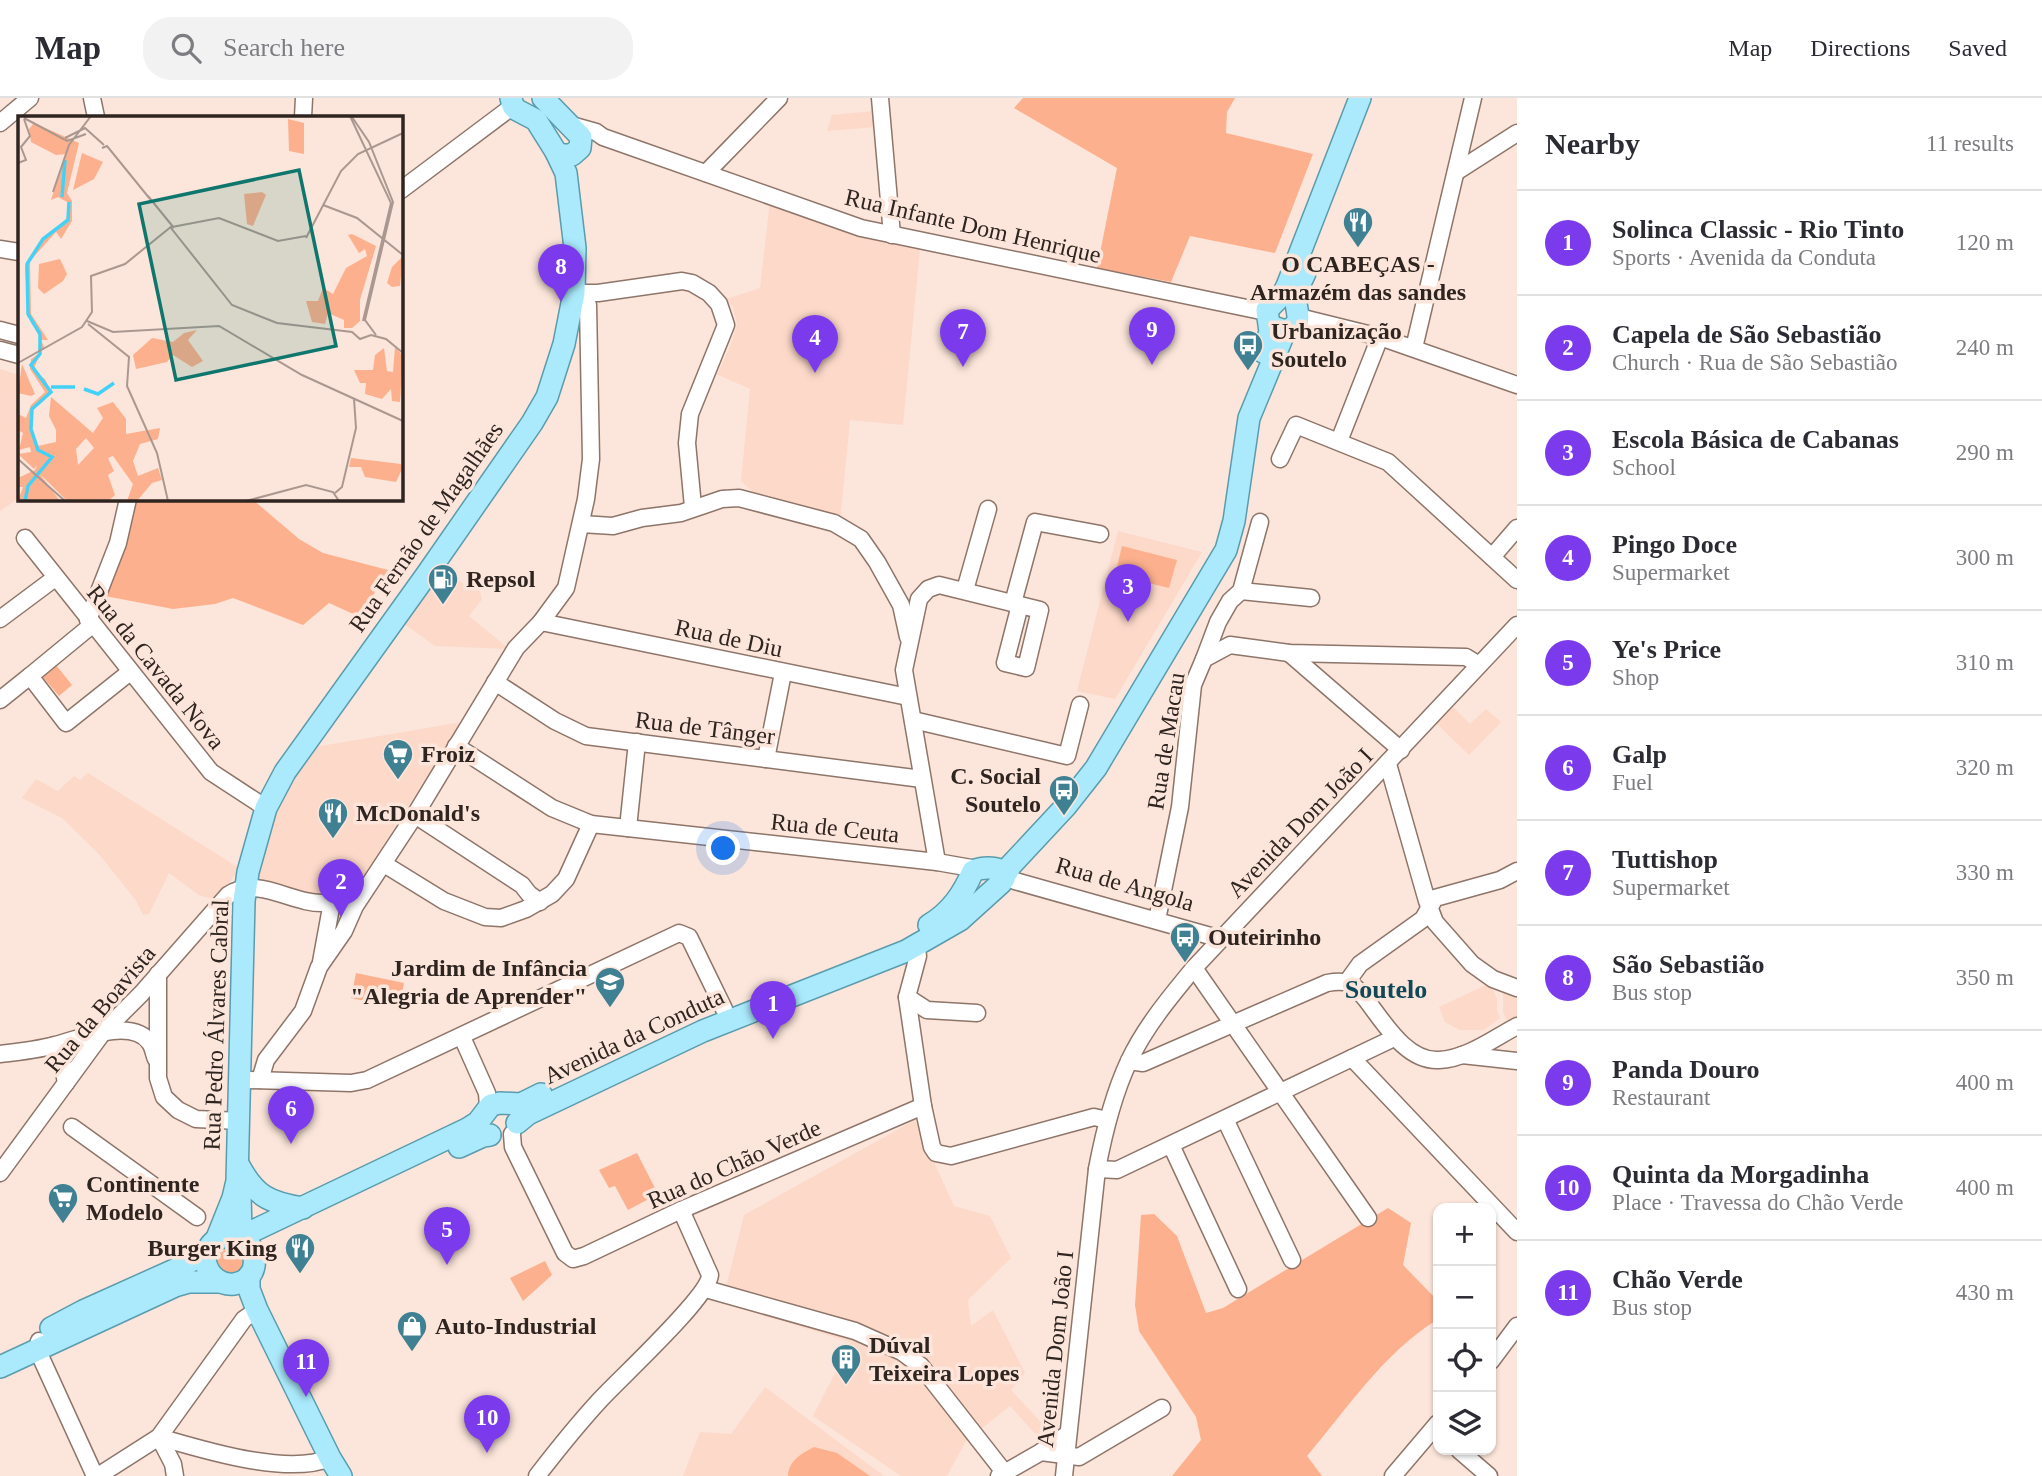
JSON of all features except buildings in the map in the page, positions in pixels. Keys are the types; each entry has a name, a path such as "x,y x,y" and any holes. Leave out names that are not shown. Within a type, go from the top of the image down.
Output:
{"main road":[{"path":"512,102 536,120 568,157 581,137 543,98"},
{"path":"993,875 1066,806 1096,768 1226,550 1234,521 1249,418 1283,316 1289,282 1360,98"},
{"path":"1283,316 1297,292 1372,98"},
{"name":"Rua Fernão de Magalhães","path":"246,887 266,808 285,772 532,424 547,397 565,344 574,293 575,248 568,157"},
{"name":"Avenida da Conduta","path":"233,1242 470,1127 528,1114 703,1031 916,946 960,920 993,875"},
{"name":"Avenida da Conduta","path":"233,1242 259,1246 274,1235 483,1136 521,1104 724,1009 911,934 945,914 963,893 993,875"},
{"name":"Rua Pedro Álvares Cabral","path":"233,1242 240,1222 240,1121 250,1080 246,887"},
{"path":"238,1164 253,1188 265,1198 273,1203 303,1208"},
{"path":"233,1242 255,1262 249,1276 249,1289 257,1310 336,1467"},
{"path":"233,1242 206,1269 248,1300 257,1310"},
{"path":"0,1354 83,1311 233,1242"},
{"path":"0,1367 175,1286 189,1282 234,1284 249,1276"}],"street":[{"path":"0,122 30,98"},
{"path":"92,98 96,116"},
{"path":"303,116 304,98"},
{"path":"706,173 779,98"},
{"path":"880,98 892,235"},
{"path":"1415,348 1473,98"},
{"path":"402,189 512,102"},
{"path":"14,111 18,125"},
{"name":"Rua Infante Dom Henrique","path":"570,125 861,228 1380,337 1517,384"},
{"path":"1456,172 1517,133"},
{"path":"568,157 603,136"},
{"path":"0,249 18,252"},
{"path":"574,293 598,293 682,281 699,286 719,304 726,325 690,414 687,443 693,507"},
{"path":"319,967 344,932 355,906 415,815 516,648 541,622 566,588 581,524 591,459 588,305 574,293"},
{"path":"0,330 18,335"},
{"path":"1339,441 1380,337"},
{"path":"0,350 18,355"},
{"path":"1280,459 1296,425 1388,461 1517,580"},
{"path":"581,524 613,526 642,518 681,513 722,499 739,498 834,523 861,539 895,593 909,640"},
{"path":"0,700 90,622 118,543 128,500"},
{"path":"965,590 988,509"},
{"path":"937,862 904,670 919,600 928,589 939,585 1016,604 1035,522 1101,534"},
{"path":"1203,659 1218,622 1230,601 1241,592 1260,522"},
{"path":"1492,557 1517,528"},
{"name":"Rua da Cavada Nova","path":"25,538 211,772 266,808"},
{"path":"0,618 55,578"},
{"path":"1241,592 1311,598"},
{"name":"Rua de Diu","path":"541,622 908,697"},
{"path":"1218,622 1220,637 1230,645 1289,653 1466,657 1479,665"},
{"name":"Avenida Dom João I","path":"1064,1476 1097,1169 1107,1120 1129,1061 1146,1030 1194,968 1517,625"},
{"name":"Rua de Macau","path":"1157,920 1180,807 1193,685 1203,659 1230,645"},
{"path":"1289,653 1320,677 1401,750"},
{"path":"1320,677 1320,668 1324,661 1337,653"},
{"path":"30,676 66,723 130,672"},
{"path":"766,759 783,673"},
{"name":"Rua de Tânger","path":"495,682 575,732 922,779"},
{"path":"913,719 1067,756 1080,705"},
{"path":"628,828 638,742"},
{"name":"Rua de Ceuta","path":"456,746 552,808 591,824 937,862"},
{"path":"1388,764 1435,922 1481,972 1517,988"},
{"path":"415,815 522,885 540,902"},
{"path":"384,864 444,901 485,917 501,918 540,902 552,894 566,879 591,824"},
{"name":"Rua de Angola","path":"937,862 993,875 1221,939"},
{"path":"1347,982 1360,964 1423,919 1435,898 1500,880 1517,871"},
{"path":"246,887 318,903 332,902 359,891 371,882"},
{"name":"Rua da Boavista","path":"0,1172 104,1031 228,895 246,887"},
{"path":"250,1080 303,1010 319,967 332,902"},
{"path":"250,1080 359,1083 679,933 689,937 724,1009"},
{"path":"916,946 918,956 907,997 923,1106 932,1147 936,1153 951,1156 1094,1117 1107,1120"},
{"path":"1194,968 1368,1218"},
{"path":"158,974 158,1065 164,1097 178,1110 196,1119 240,1121"},
{"path":"1129,1061 1143,1063 1327,983 1347,982 1354,986 1394,1038 1413,1052 1437,1061 1462,1055 1517,1026"},
{"path":"907,997 928,1010 977,1013"},
{"path":"0,1054 52,1046 104,1031 128,1032 139,1035 151,1044 158,1065"},
{"path":"462,1037 500,1120"},
{"path":"1097,1169 1117,1170 1394,1038"},
{"path":"52,1046 62,1061 66,1083"},
{"path":"1462,1055 1517,1061"},
{"path":"1352,1058 1517,1232"},
{"name":"Rua do Chão Verde","path":"500,1120 565,1253 573,1259 923,1106"},
{"path":"1225,1119 1293,1260"},
{"path":"72,1126 197,1217"},
{"path":"1171,1145 1238,1289"},
{"path":"537,1476 599,1401 706,1289 710,1275 681,1210"},
{"path":"706,1289 855,1331 902,1352 920,1366 1002,1474 1068,1434"},
{"path":"0,1360 29,1346 37,1352 96,1476 159,1437 244,1319 257,1310"},
{"path":"37,1352 41,1338 72,1324 83,1311"},
{"path":"1496,1354 1517,1326"},
{"path":"1041,1452 1079,1457 1161,1408"},
{"path":"1393,1476 1433,1432"},
{"path":"159,1437 191,1447 281,1464 336,1467"},
{"path":"159,1437 173,1464 175,1476"},
{"path":"1465,1455 1489,1476"}],"shaded area":[{"path":"1023,98 1235,98 1227,112 1226,133 1313,154 1275,253 1190,236 1171,282 1097,268 1117,168 1014,108"},
{"path":"874,111 876,127 827,131 832,115"},
{"path":"770,201 845,228 920,249 903,425 850,420 840,521 763,501 741,481 750,389 716,374 731,344 737,324 733,307 726,299 760,288"},
{"path":"0,369 18,375 18,499 0,511"},
{"path":"121,500 253,500 299,539 323,553 388,570 360,617 329,603 303,625 233,598 215,604 173,609 105,596"},
{"path":"1118,531 1202,552 1115,699 1077,691"},
{"path":"1122,546 1177,560 1169,588 1115,575"},
{"name":"Repsol","path":"436,567 466,585 478,585 482,599 469,616 509,649 435,646 406,625 406,622 396,624"},
{"path":"56,665 72,685 59,696 42,676"},
{"path":"1451,705 1470,724 1486,709 1501,722 1469,755 1435,722"},
{"path":"456,723 460,725 360,881 323,899 257,881 277,809 309,748"},
{"path":"88,773 239,868 218,901 199,895 169,873 149,914 143,915 135,899 99,854 62,818 22,798 36,779 58,791 74,776 80,780"},
{"path":"356,973 404,983 399,1008 351,998"},
{"path":"1490,983 1497,999 1500,1018 1484,1030 1460,1030 1445,1022 1439,1007"},
{"path":"1503,990 1517,992 1517,1019 1509,1024 1503,1012"},
{"path":"915,1120 954,1206 990,1216 1011,1258 968,1300 971,1326 993,1310 1025,1373 1011,1390 1051,1433 1040,1439 1010,1406 966,1441 947,1476 901,1476 813,1416 851,1342 722,1303 744,1215"},
{"path":"637,1153 658,1194 628,1210 615,1186 609,1188 599,1170"},
{"path":"1388,1208 1411,1223 1403,1265 1433,1296 1433,1322 1416,1334 1382,1366 1307,1456 1322,1476 1172,1476 1201,1440 1196,1417 1139,1331 1135,1305 1141,1215 1154,1214 1177,1236 1206,1313 1223,1308"},
{"path":"230,1246 240,1250 244,1260 240,1270 230,1274 220,1270 216,1260 220,1250"},
{"path":"545,1261 552,1275 523,1301 510,1278"},
{"path":"765,1387 884,1476 683,1476 700,1432 731,1434"},
{"path":"814,1447 837,1453 870,1476 788,1476 793,1462"}],"place":[{"name":"O CABEÇAS - Armazém das sandes","path":"1358,249"},
{"name":"São Sebastião","path":"561,302"},
{"name":"Panda Douro","path":"1152,365"},
{"name":"Tuttishop","path":"963,367"},
{"name":"Urbanização Soutelo","path":"1248,372"},
{"name":"Pingo Doce","path":"815,373"},
{"name":"Repsol","path":"443,606"},
{"name":"Escola Básica de Cabanas","path":"1128,622"},
{"name":"Froiz","path":"398,781"},
{"name":"C. Social Soutelo","path":"1064,817"},
{"name":"McDonald's","path":"333,840"},
{"name":"Capela de São Sebastião","path":"341,917"},
{"name":"Outeirinho","path":"1185,964"},
{"name":"Jardim de Infância \"Alegria de Aprender\"","path":"610,1009"},
{"name":"Solinca Classic - Rio Tinto","path":"773,1039"},
{"name":"Galp","path":"291,1144"},
{"name":"Continente Modelo","path":"63,1225"},
{"name":"Ye's Price","path":"447,1265"},
{"name":"Burger King","path":"300,1275"},
{"name":"Auto-Industrial","path":"412,1353"},
{"name":"Dúval Teixeira Lopes","path":"846,1386"},
{"name":"Chão Verde","path":"306,1397"},
{"name":"Quinta da Morgadinha","path":"487,1453"}],"district":[{"name":"Soutelo","path":"1386,989"}]}
